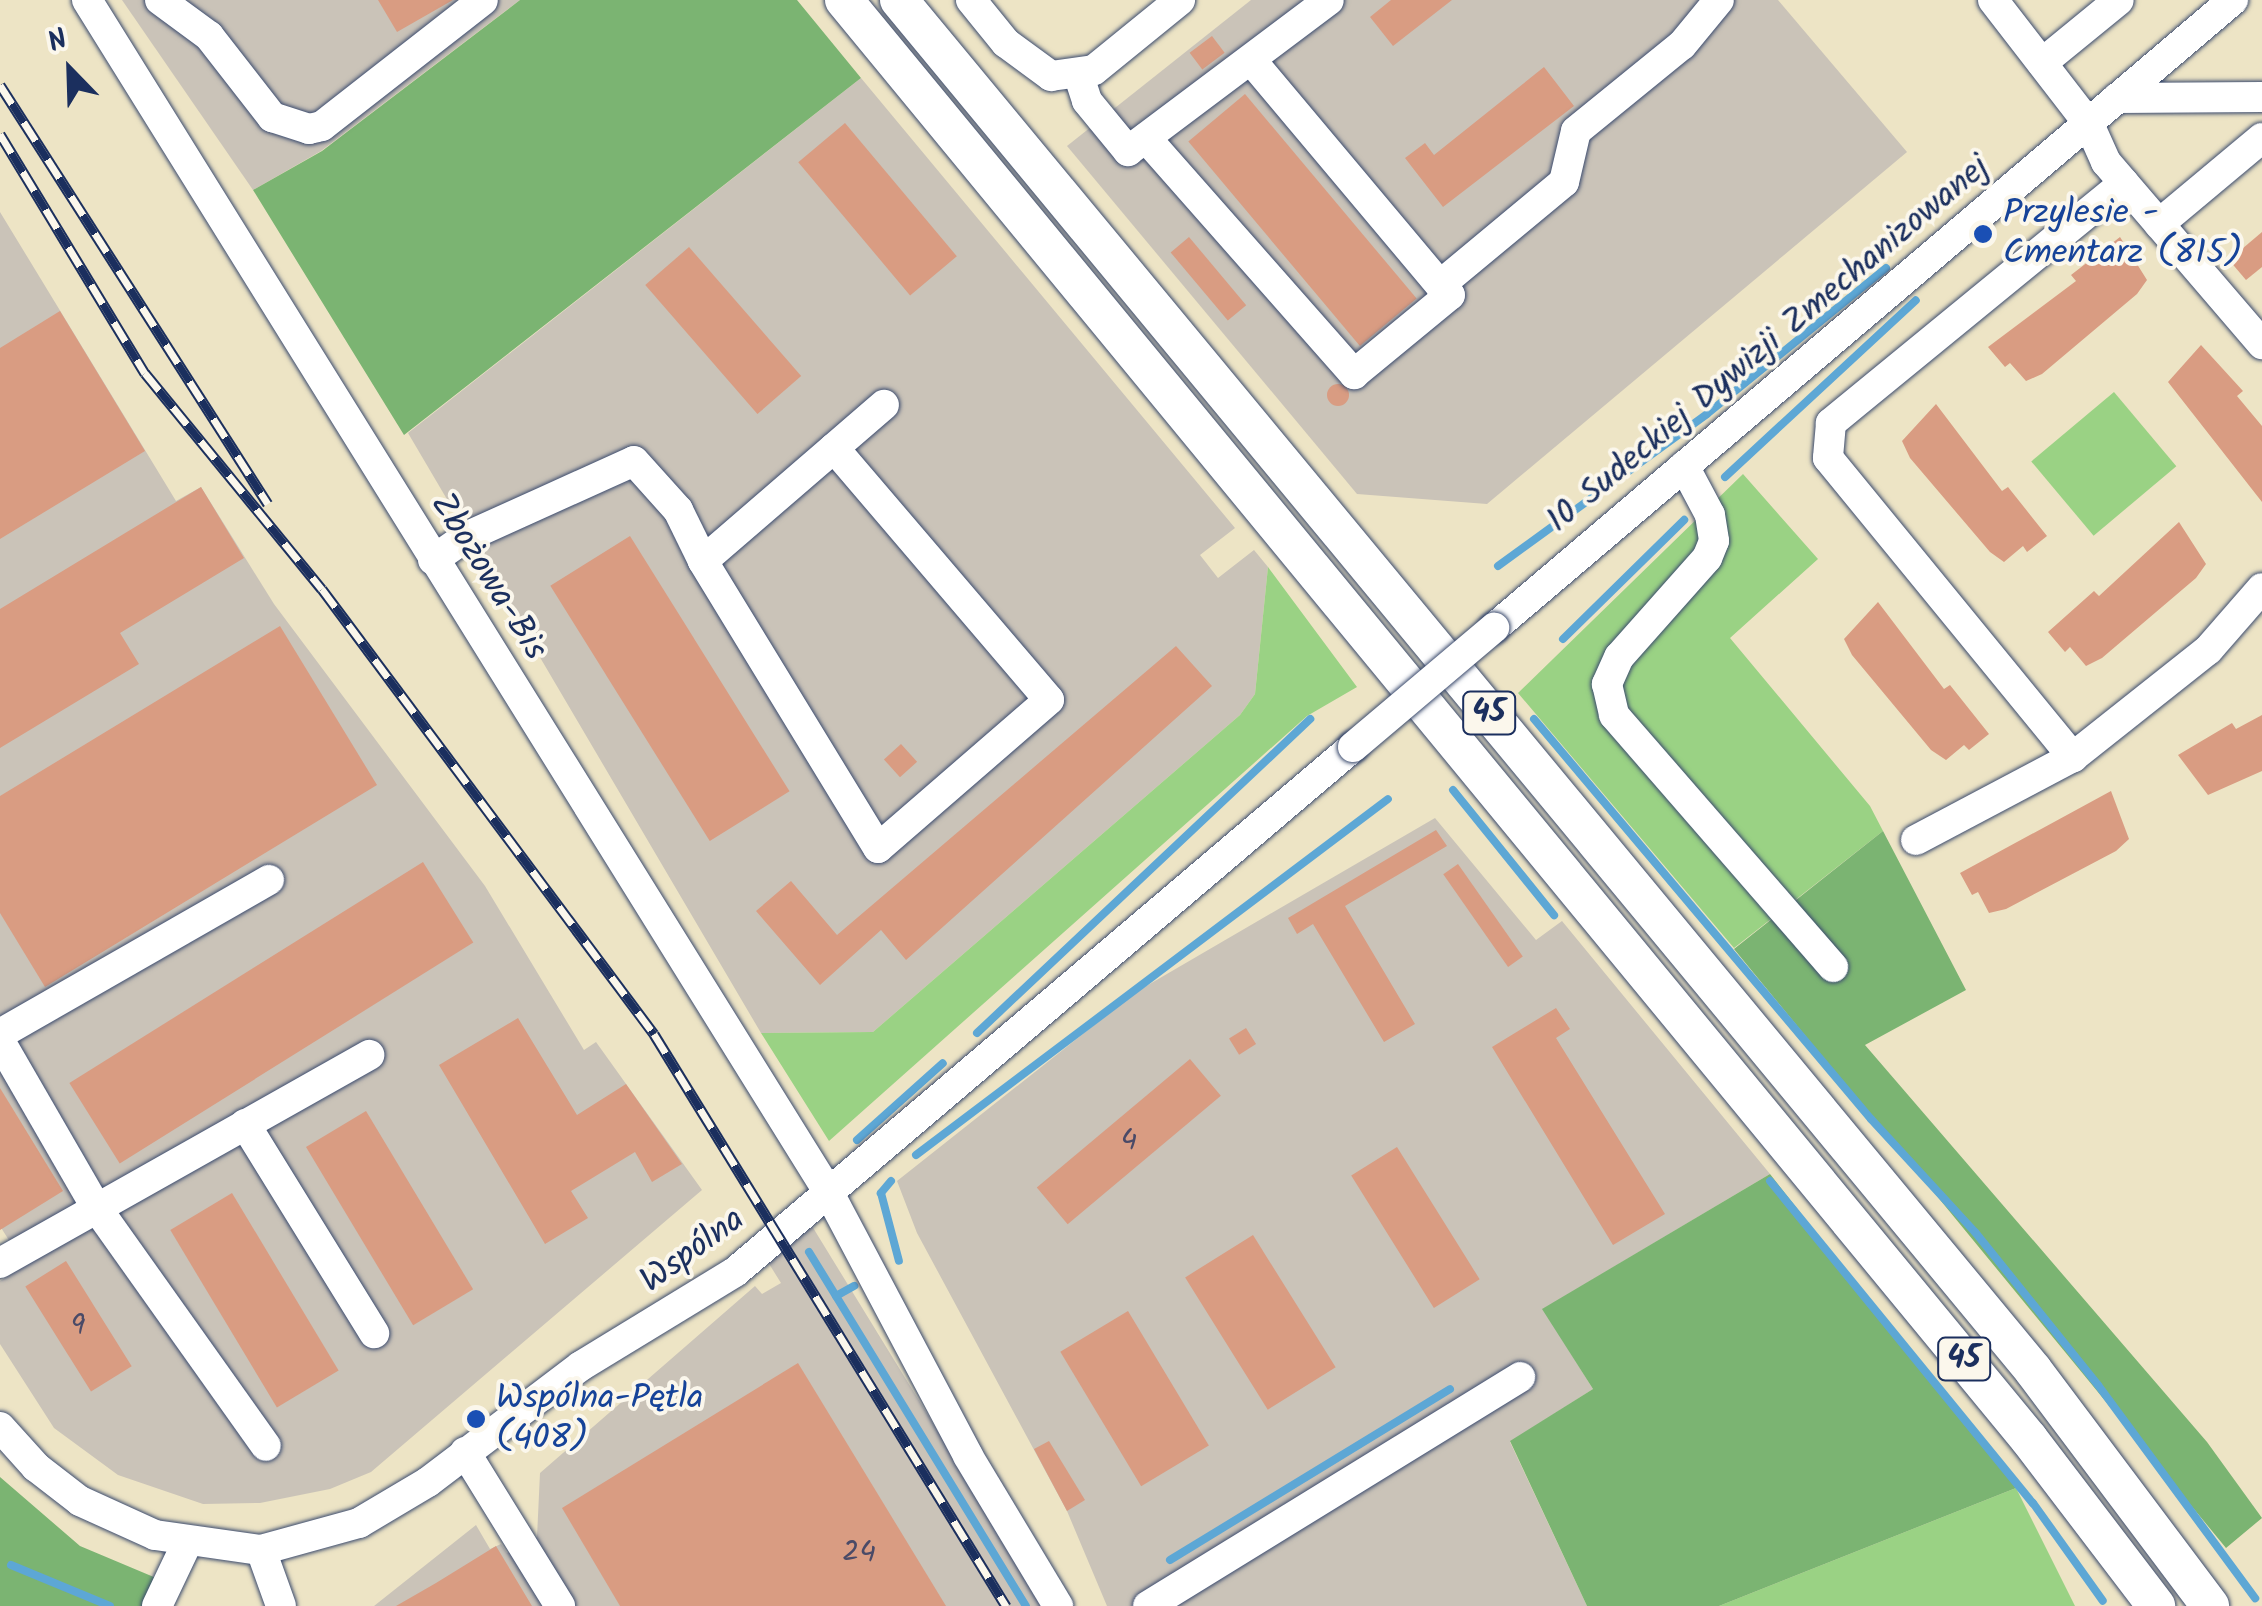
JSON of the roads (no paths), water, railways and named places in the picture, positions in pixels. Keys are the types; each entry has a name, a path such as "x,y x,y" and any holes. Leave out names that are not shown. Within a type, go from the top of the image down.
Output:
{"main road":[{"name":"45","path":"844,0 2029,1438 2156,1606"},
{"name":"45","path":"898,0 2056,1398 2210,1606"}],"street":[{"name":"Zbożowa-Bis","path":"87,0 828,1193 968,1456 1058,1606"},
{"path":"160,0 209,36 272,117 309,129 322,126 483,0"},
{"path":"971,0 1032,67 1051,76 1094,70 1180,0"},
{"path":"1078,73 1087,102 1128,152 1328,0"},
{"path":"1440,285 1564,182 1576,131 1682,45 1719,0"},
{"path":"1993,0 2089,124 2106,162 2262,344"},
{"path":"2042,62 2119,0"},
{"name":"10 Sudeckiej Dywizji Zmechanizowanej","path":"1353,747 2233,0"},
{"path":"1146,138 1354,374 1450,295 1251,60"},
{"path":"2118,98 2262,96"},
{"path":"2159,224 2262,138"},
{"path":"2074,757 1834,467 1825,435 1831,423 2124,183"},
{"path":"703,561 884,405"},
{"path":"433,560 466,537 634,462 678,510 703,561 878,848 1049,700 834,448"},
{"path":"1684,466 1704,501 1714,541 1707,558 1620,657 1607,684 1614,715 1833,967"},
{"path":"1916,840 2074,757 2208,650 2262,588"},
{"name":"Wspólna","path":"0,1427 36,1468 80,1501 126,1525 187,1543 262,1550 359,1523 466,1452 566,1376 710,1290 1353,747"},
{"path":"266,1446 96,1207 0,1038 270,880"},
{"path":"0,1263 369,1055"},
{"path":"245,1124 374,1334"},
{"path":"1148,1606 1520,1377"},
{"path":"466,1452 560,1606"},
{"path":"157,1606 187,1543"},
{"path":"262,1550 281,1606"}],"waterway":[{"path":"1498,566 1707,414 1886,268"},
{"path":"1725,477 1916,300"},
{"path":"1563,639 1684,520"},
{"path":"977,1033 1310,719"},
{"path":"1534,719 1871,1119 1975,1232 2098,1385 2255,1598"},
{"path":"1453,790 1554,915"},
{"path":"916,1155 1388,799"},
{"path":"857,1140 943,1063"},
{"path":"891,1181 881,1193 899,1261"},
{"path":"1770,1181 2033,1503 2103,1601"},
{"path":"809,1252 1026,1606"},
{"path":"836,1296 854,1286"},
{"path":"1170,1560 1450,1389"},
{"path":"11,1565 110,1606"}],"railway":[{"path":"0,85 268,504"},
{"path":"0,134 145,373 322,589 654,1034 1006,1606"}],"place":[{"name":"Przylesie - Cmentarz (815)","path":"1983,234"},
{"name":"Wspólna-Pętla (408)","path":"476,1419"}]}
